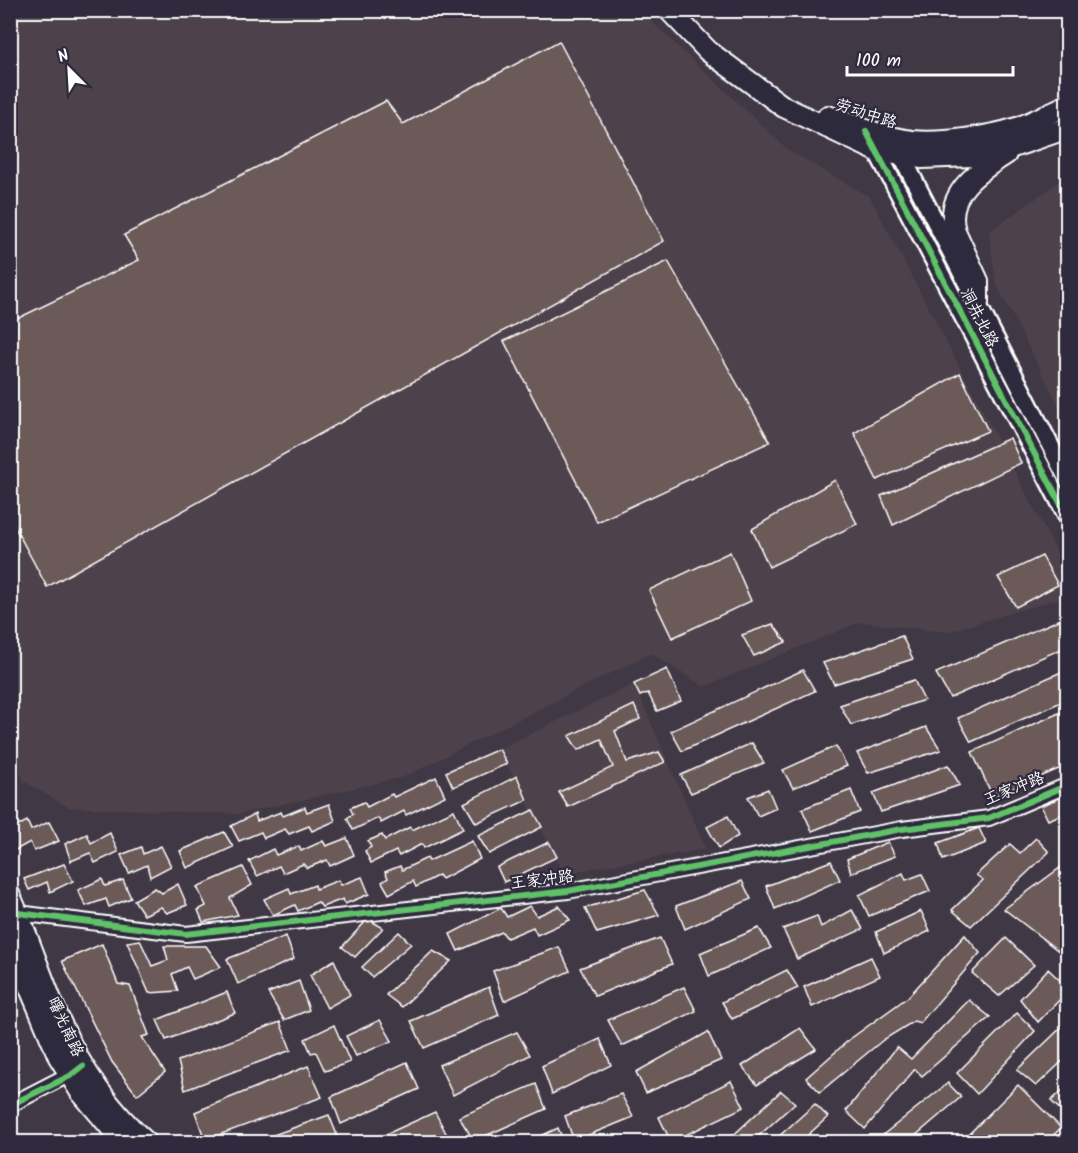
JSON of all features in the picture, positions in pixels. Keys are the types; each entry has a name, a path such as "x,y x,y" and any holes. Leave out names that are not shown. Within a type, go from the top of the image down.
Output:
{"main road":[{"name":"劳动中路","path":"669,10 708,51 784,107 877,151 902,156 938,158 972,156 998,152 1068,128"},
{"name":"劳动中路","path":"685,10 719,43 791,97 829,117 866,131 914,141 963,139 1017,128 1068,105"},
{"path":"978,303 978,281 955,231 954,207 966,183 979,171 1020,145"},
{"name":"曙光南路","path":"13,907 92,1107 123,1143"},
{"name":"曙光南路","path":"10,941 47,1032 77,1071 146,1143"}],"street":[{"name":"洞井北路","path":"866,131 1068,518"},
{"name":"洞井北路","path":"892,137 1068,480"},
{"name":"王家冲路","path":"13,907 186,934 568,891 902,829 989,818 1068,785"},
{"path":"10,1105 77,1071"}],"shaded area":[{"path":"10,11 643,11 656,26 788,150 870,197 1067,571 1067,596 947,632 860,622 704,687 651,653 404,777 238,814 68,807 24,781 11,751"},
{"path":"1067,176 1067,422 996,283 989,232"},
{"path":"634,684 706,849 564,873 499,749"}],"building":[{"path":"559,41 664,241 47,587 10,518 10,322 139,260 124,235 386,101 403,124"},
{"path":"668,261 770,442 597,522 504,341"},
{"path":"960,373 988,431 877,480 854,433"},
{"path":"1010,438 1021,463 893,525 881,496"},
{"path":"835,480 857,524 769,567 752,529"},
{"path":"730,552 751,601 672,638 649,590"},
{"path":"1042,556 1058,585 1016,607 998,577"},
{"path":"1068,616 1068,646 950,698 936,673"},
{"path":"773,624 786,642 754,656 742,635"},
{"path":"902,636 913,659 834,684 823,663"},
{"path":"667,669 681,701 657,711 648,693 640,696 634,684"},
{"path":"1068,669 1068,699 971,742 958,718"},
{"path":"803,670 815,691 682,751 671,731"},
{"path":"914,680 924,700 851,725 840,705"},
{"path":"634,705 640,719 615,731 627,762 659,752 665,762 568,807 559,792 613,767 601,739 578,750 569,736"},
{"path":"1068,709 1068,765 993,797 972,752"},
{"path":"926,727 941,750 868,773 857,753"},
{"path":"752,743 764,763 691,793 681,775"},
{"path":"836,746 847,766 793,788 783,770"},
{"path":"499,749 507,764 453,787 446,772"},
{"path":"948,765 960,785 881,812 873,793"},
{"path":"517,776 527,800 476,823 464,803"},
{"path":"436,777 445,796 406,815 404,811 381,823 378,818 353,830 347,818 353,814 350,808 364,802 367,807 392,794 394,797"},
{"path":"768,789 776,808 758,816 748,797"},
{"path":"851,790 860,812 812,831 802,809"},
{"path":"1068,794 1068,812 1048,820 1041,806"},
{"path":"329,804 335,821 312,831 309,826 289,834 285,829 264,838 261,832 239,841 231,826 255,814 257,821 281,812 283,816 305,807 307,812"},
{"path":"454,810 463,829 424,848 422,844 399,856 396,851 371,863 365,851 371,847 368,841 382,835 385,840 410,827 412,830"},
{"path":"533,810 542,827 489,854 478,836"},
{"path":"728,816 738,836 719,848 707,827"},
{"path":"27,821 31,830 49,822 59,841 34,851 30,842 12,852 10,830"},
{"path":"979,828 986,843 943,860 938,843"},
{"path":"224,832 233,847 187,868 180,851"},
{"path":"110,833 118,852 95,863 90,853 71,861 65,844 87,834 91,843"},
{"path":"347,838 354,855 330,866 327,860 307,868 303,864 283,873 279,866 257,876 249,861 273,849 276,855 299,846 301,851 323,841 326,846"},
{"path":"1036,838 1049,852 971,926 952,910 983,880 976,875 1010,844 1020,853"},
{"path":"472,841 480,859 442,879 439,875 416,887 413,881 389,894 382,882 388,878 385,872 400,866 402,870 427,858 429,861"},
{"path":"549,842 557,857 504,882 497,867"},
{"path":"888,842 895,856 851,873 847,859"},
{"path":"161,846 171,866 150,877 147,865 129,873 121,855 141,847 143,854"},
{"path":"831,861 840,880 775,909 766,886"},
{"path":"1068,862 1068,945 1060,952 1004,909"},
{"path":"64,864 73,881 50,892 47,882 29,890 24,879"},
{"path":"243,867 252,885 230,898 238,915 203,922 198,910 206,906 197,887"},
{"path":"903,873 906,880 922,874 930,891 869,916 859,895"},
{"path":"362,877 369,894 345,904 343,899 322,907 318,902 298,911 295,905 273,915 264,899 289,888 291,894 315,885 316,889 339,880 341,885"},
{"path":"102,879 105,886 123,880 131,898 109,907 106,899 86,906 78,890"},
{"path":"742,881 751,899 685,929 676,906"},
{"path":"178,884 187,905 167,913 161,907 144,915 134,900 155,888 162,893"},
{"path":"645,890 659,915 597,933 585,908"},
{"path":"530,906 537,916 559,906 570,920 537,935 533,927 507,938 502,932 458,951 450,934 501,908 507,917"},
{"path":"852,910 863,929 797,959 783,929 817,916 821,927"},
{"path":"921,911 930,931 884,953 876,932"},
{"path":"368,919 383,928 355,957 342,947"},
{"path":"759,928 771,948 709,976 700,953"},
{"path":"399,932 411,944 372,977 362,967"},
{"path":"965,935 980,953 920,1023 914,1021 883,1040 820,1092 806,1078 850,1039 908,997"},
{"path":"286,936 294,959 238,984 227,959"},
{"path":"660,938 672,964 595,996 580,968"},
{"path":"1006,938 1034,965 999,996 972,973"},
{"path":"140,940 152,966 168,960 164,946 206,946 221,967 193,979 187,967 172,974 178,991 149,993 127,942"},
{"path":"102,944 118,984 130,986 149,1035 142,1037 165,1072 137,1095 112,1062 62,961"},
{"path":"559,947 570,971 504,1001 493,971"},
{"path":"433,951 451,961 402,1007 386,995"},
{"path":"871,957 880,976 812,1007 804,987"},
{"path":"334,960 350,995 327,1008 310,975"},
{"path":"1048,969 1068,988 1068,991 1038,1022 1020,999"},
{"path":"787,970 798,988 732,1019 722,1002"},
{"path":"299,981 309,1010 284,1020 268,993"},
{"path":"489,987 499,1015 424,1048 411,1021"},
{"path":"684,987 696,1011 622,1046 608,1020"},
{"path":"227,992 235,1013 166,1040 157,1020"},
{"path":"969,1000 990,1017 922,1076 915,1069 865,1129 846,1111 897,1047 911,1059"},
{"path":"1017,1013 1035,1031 977,1094 957,1073"},
{"path":"380,1020 392,1041 356,1056 346,1036"},
{"path":"1068,1021 1068,1056 1036,1086 1017,1070"},
{"path":"280,1022 291,1050 185,1090 178,1061"},
{"path":"334,1025 350,1062 325,1071 316,1052 311,1053 305,1039"},
{"path":"800,1028 816,1049 757,1085 742,1066"},
{"path":"517,1032 530,1055 453,1095 439,1065"},
{"path":"708,1032 721,1060 646,1093 636,1072"},
{"path":"600,1039 611,1065 552,1094 542,1066"},
{"path":"407,1062 419,1089 341,1124 331,1097"},
{"path":"308,1066 322,1097 205,1140 195,1112"},
{"path":"731,1081 744,1107 671,1142 659,1117"},
{"path":"948,1083 961,1097 908,1142 892,1142 884,1134"},
{"path":"536,1084 546,1109 474,1141 459,1117"},
{"path":"1018,1085 1061,1128 1046,1142 961,1142"},
{"path":"1068,1085 1068,1116 1067,1116 1051,1101"},
{"path":"781,1091 795,1103 752,1142 726,1142"},
{"path":"621,1094 633,1117 574,1141 565,1116"},
{"path":"815,1104 828,1117 800,1142 781,1142 777,1138"},
{"path":"435,1112 449,1139 441,1142 369,1142"},
{"path":"329,1115 339,1140 332,1142 254,1142"},
{"path":"558,1128 564,1142 528,1142"},
{"path":"843,1136 848,1142 836,1142"}],"cycle path":[{"path":"866,131 1068,518"},
{"path":"10,912 186,934 568,891 902,829 989,818 1068,785"},
{"path":"10,1105 70,1076 83,1066"}]}
